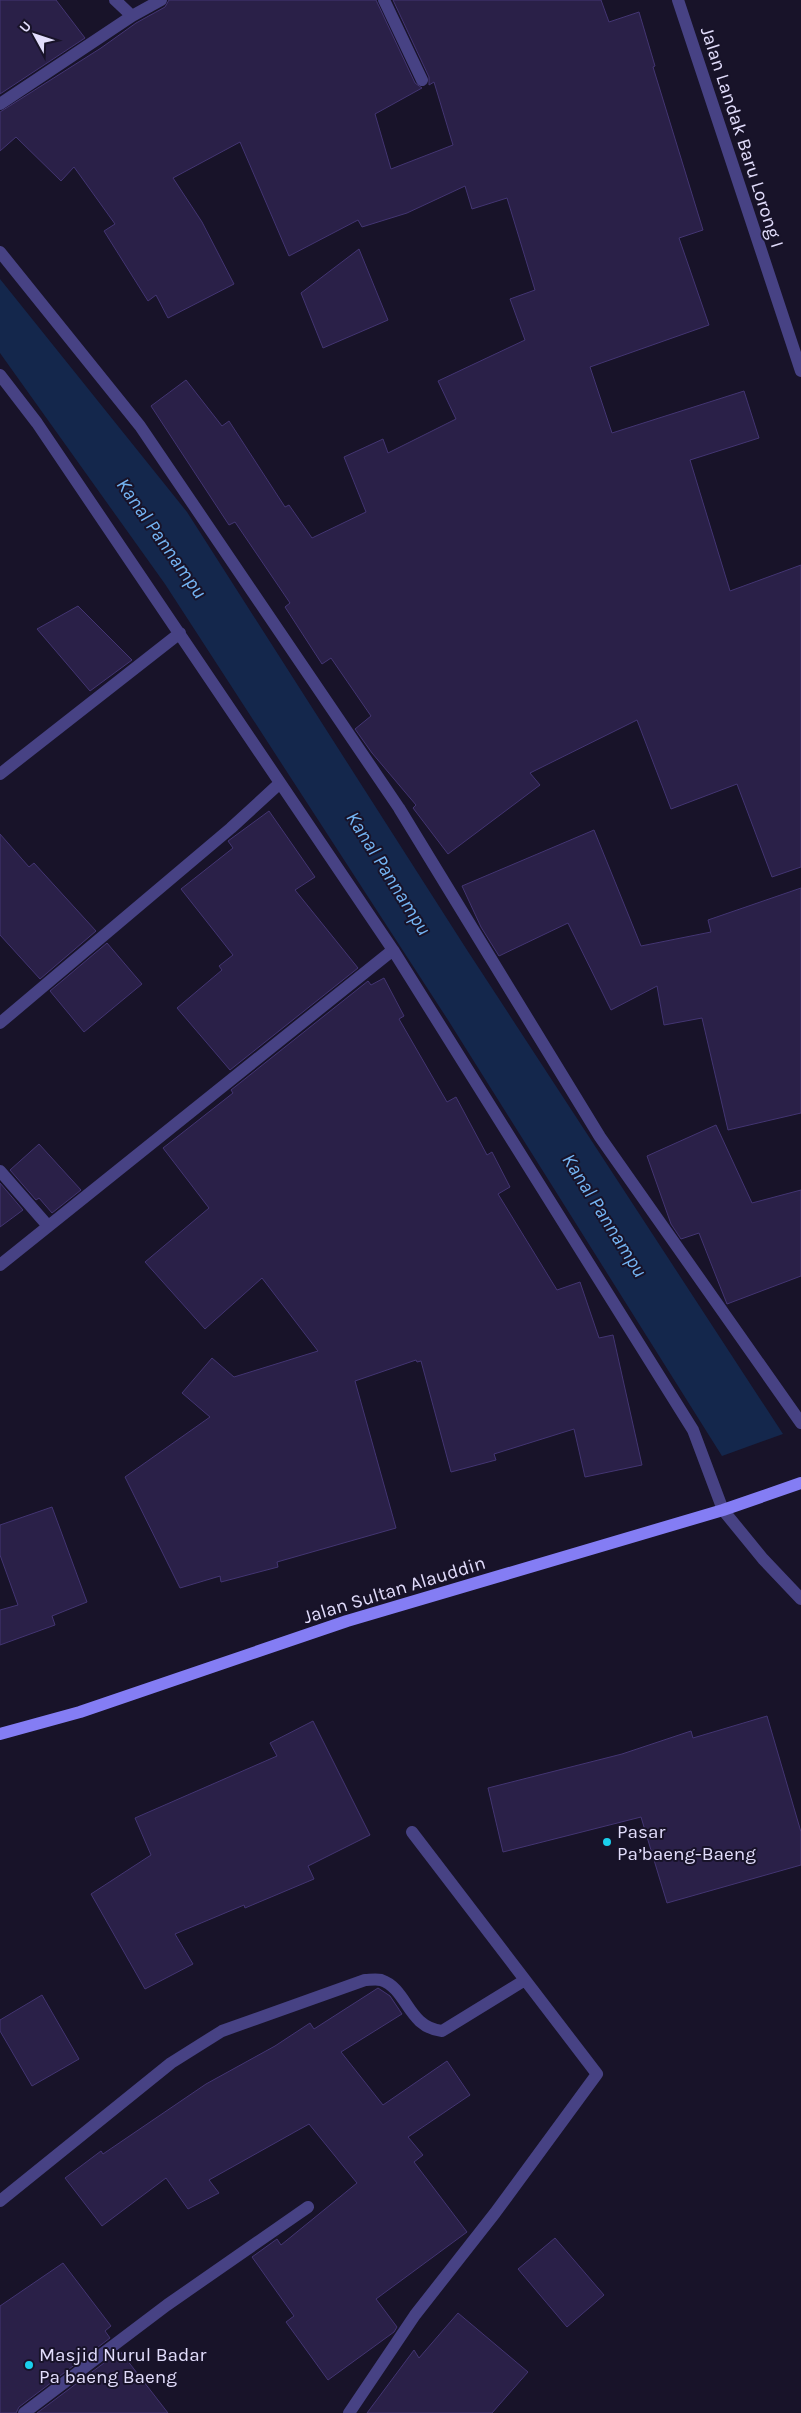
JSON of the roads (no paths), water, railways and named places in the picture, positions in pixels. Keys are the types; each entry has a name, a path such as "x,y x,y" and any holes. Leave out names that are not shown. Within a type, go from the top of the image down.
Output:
{"main road":[{"name":"Jalan Sultan Alauddin","path":"0,1734 80,1712 347,1621 723,1510 801,1483"}],"street":[{"path":"115,0 132,16"},
{"path":"0,104 132,16 161,0"},
{"path":"384,0 422,80"},
{"name":"Jalan Landak Baru Lorong I","path":"678,0 801,371"},
{"path":"0,252 140,426 399,808 600,1138 801,1423"},
{"path":"0,375 37,423 393,950 693,1430 723,1510 762,1559 801,1599"},
{"path":"0,774 180,633"},
{"path":"0,1023 209,847 280,783"},
{"path":"0,1265 393,950"},
{"path":"0,1171 48,1226"},
{"path":"349,2413 415,2315 495,2213 597,2074 412,1832"},
{"path":"0,2201 171,2063 222,2031 244,2021 365,1980 380,1980 394,1990 415,2018 431,2030 442,2031 525,1980"},
{"path":"24,2413 167,2304 308,2207"}],"water":[{"name":"Kanal Pannampu","path":"0,279 187,512 467,950 783,1434 722,1456 448,1020 165,584 0,353"}],"place":[{"name":"Pasar Paʼbaeng-Baeng","path":"607,1842"},
{"name":"Masjid Nurul Badar Pa baeng Baeng","path":"29,2365"}]}
